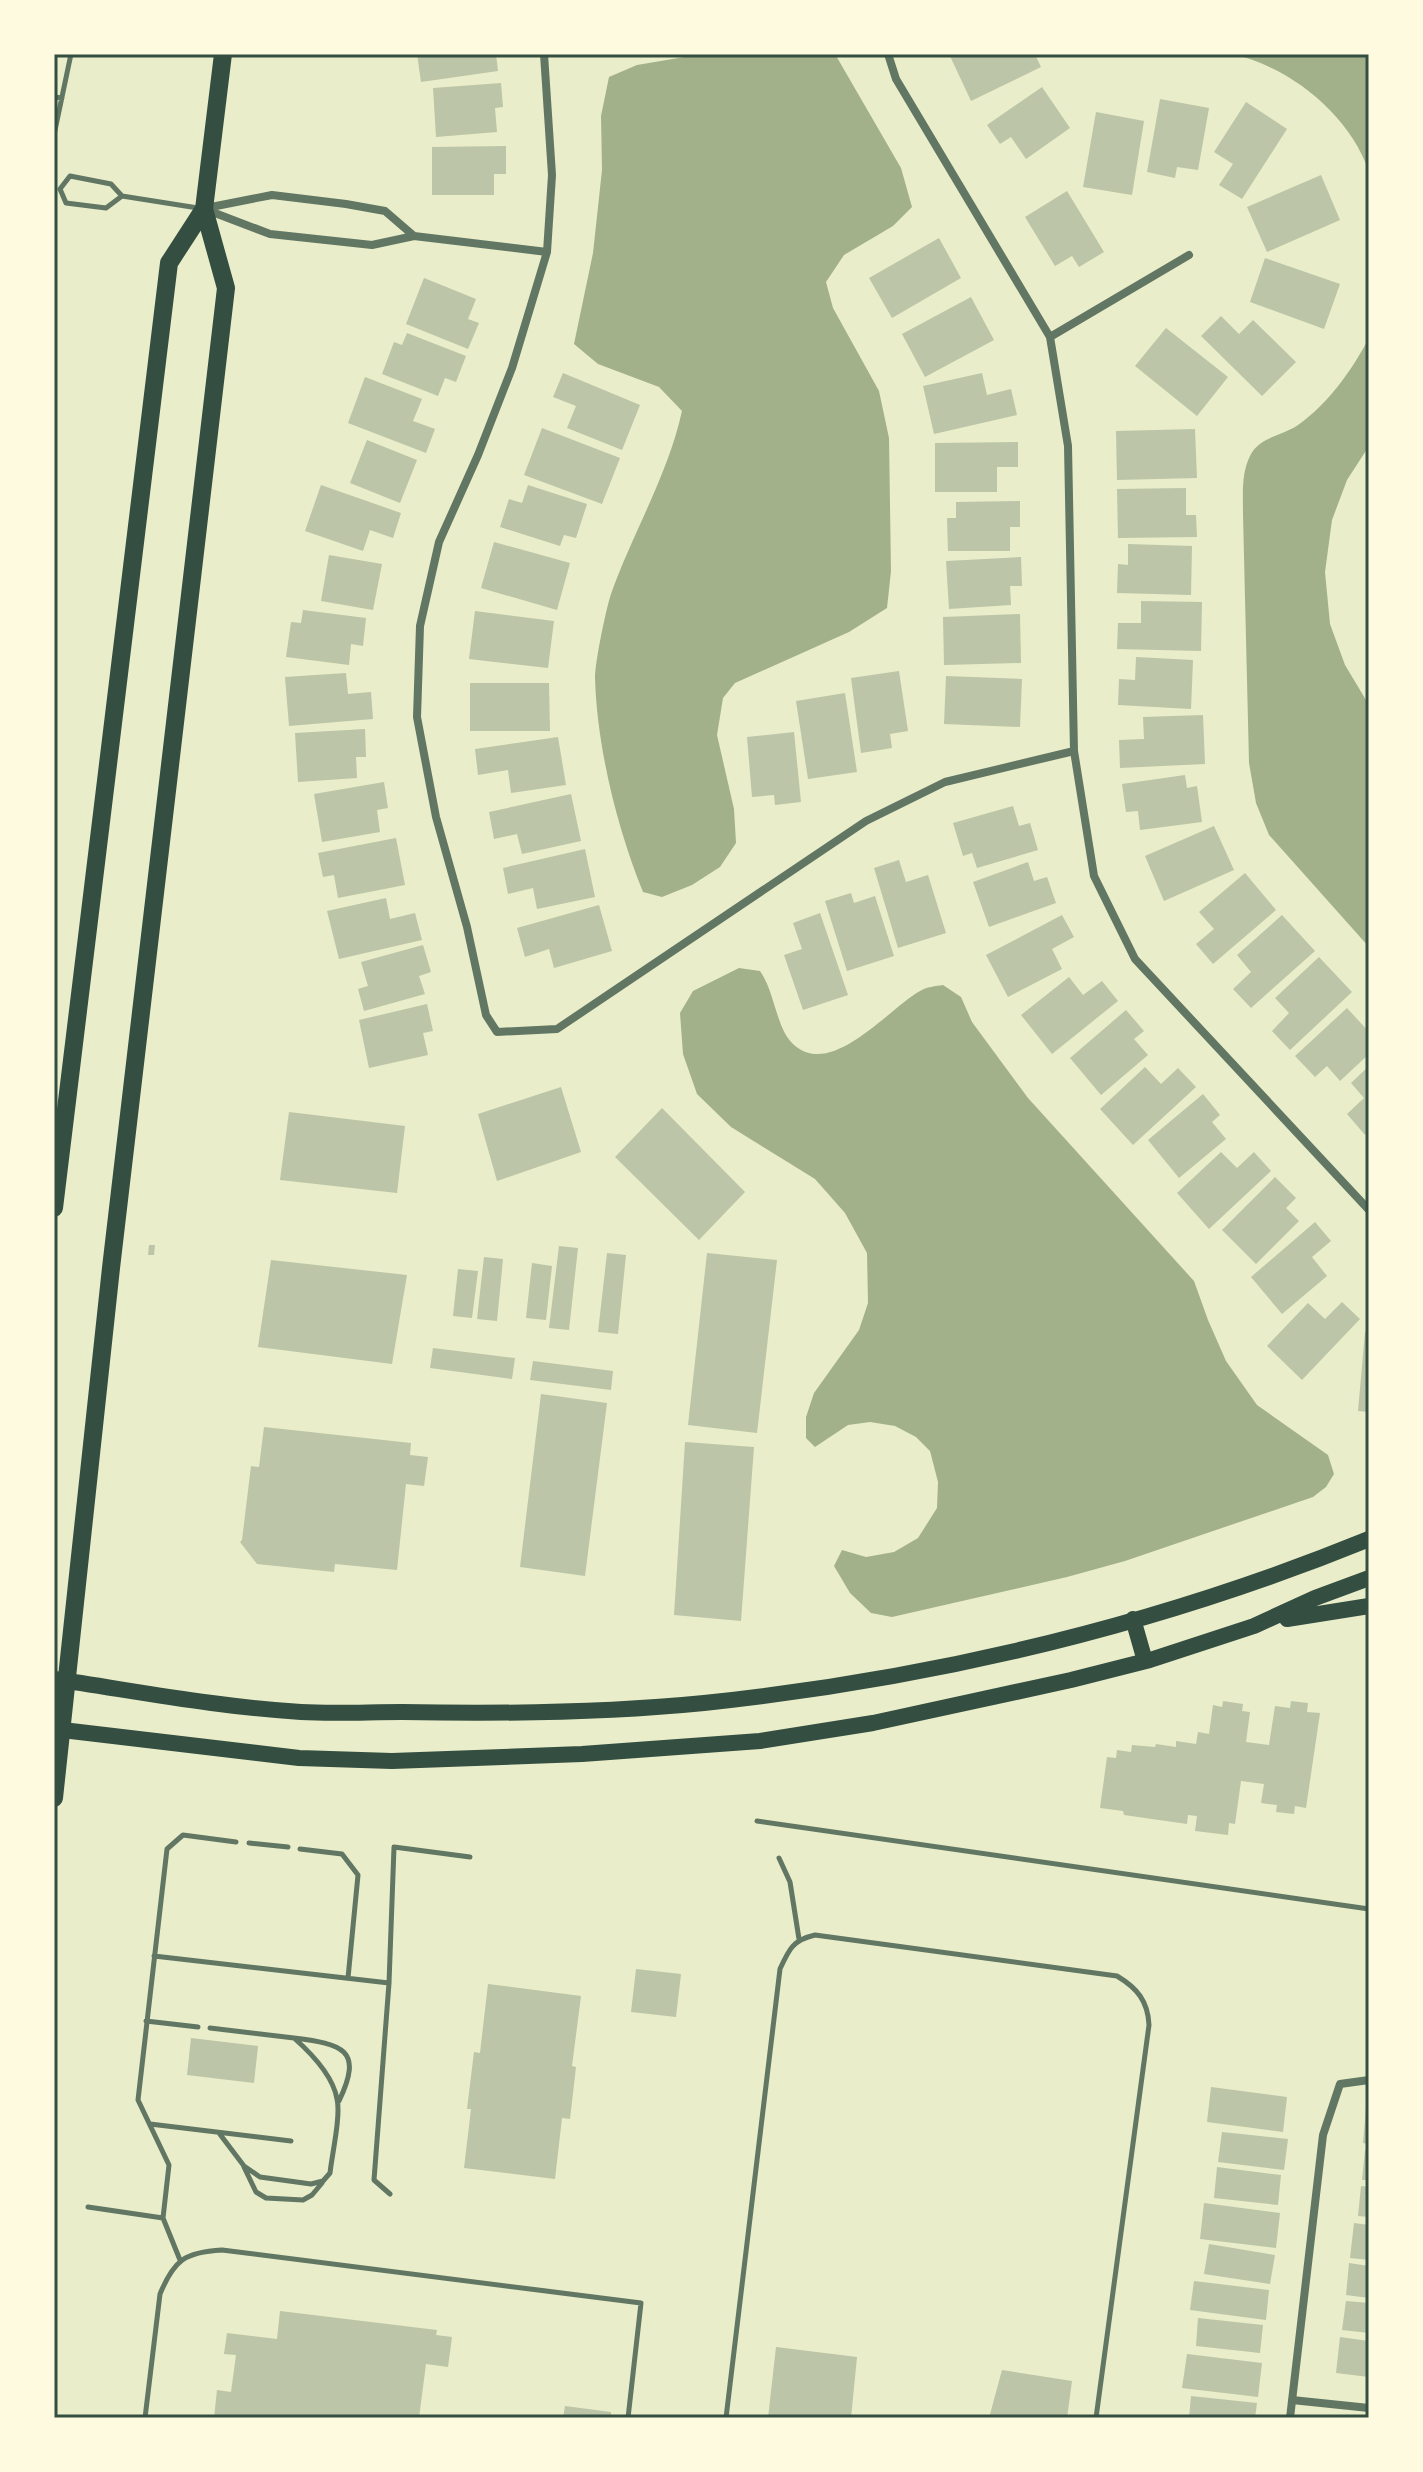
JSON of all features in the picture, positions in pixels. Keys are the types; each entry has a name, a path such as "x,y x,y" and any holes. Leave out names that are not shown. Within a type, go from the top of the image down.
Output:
{"main road":[{"path":"54,1798 61,1680 226,288 204,209 223,54"},
{"path":"54,1208 66,1089 169,263 204,209"},
{"path":"61,1680 211,1704 303,1712 573,1711 702,1703 805,1690 974,1658 1133,1619 1314,1561 1369,1539"},
{"path":"1254,1626 1369,1578"},
{"path":"58,1730 314,1759 392,1761 760,1741 873,1723 978,1701 1145,1661 1254,1626 1369,1606"},
{"path":"1133,1619 1145,1661"}],"street":[{"path":"544,54 552,175 547,252 512,368 439,542 420,626 419,731 436,817 467,927 486,1015 497,1032 557,1029 866,821 945,782 1074,751"},
{"path":"888,54 896,79 1050,337 1068,446 1074,751 1094,876 1135,959 1369,1210"},
{"path":"204,209 272,195 346,204 385,211 414,236"},
{"path":"204,209 270,234 372,245 414,236 547,252"},
{"path":"1050,337 1189,255"},
{"path":"1290,2418 1323,2135 1340,2084 1369,2080"},
{"path":"1292,2400 1369,2408"}],"lane":[{"path":"54,135 71,54"},
{"path":"54,97 62,98"},
{"path":"122,196 106,208 66,203 57,188 70,176 111,184 122,196 204,209"},
{"path":"757,1821 1369,1909"},
{"path":"180,2260 163,2218 169,2165 138,2100 167,1849 183,1835 236,1842"},
{"path":"249,1843 288,1847"},
{"path":"390,2194 374,2180 389,1983 394,1847 470,1857"},
{"path":"300,1849 342,1854 358,1875 348,1978"},
{"path":"779,1858 790,1882 799,1939"},
{"path":"726,2418 780,1969 786,1955 799,1939 815,1935 1117,1976 1141,1995 1148,2011 1149,2025 1096,2418"},
{"path":"154,1956 389,1983"},
{"path":"146,2021 198,2027"},
{"path":"210,2028 337,2046 347,2054 350,2069 349,2080 338,2102 330,2173 312,2195 303,2200 266,2198 256,2192 244,2166 219,2133"},
{"path":"294,2038 333,2084 338,2102"},
{"path":"149,2124 291,2141"},
{"path":"244,2166 260,2177 311,2184 323,2181"},
{"path":"88,2207 163,2218"},
{"path":"145,2418 160,2294 168,2276 180,2260 200,2251 222,2250 641,2303 628,2418"}],"shaded area":[{"path":"702,54 835,54 901,168 912,207 893,226 844,255 826,282 833,308 879,391 889,438 891,571 887,608 849,632 735,683 723,698 717,735 734,809 736,843 720,867 692,885 662,897 643,892 625,841 604,759 595,678 611,594 668,458 682,411 659,387 598,364 574,344 593,253 602,170 601,116 609,77 637,65"},
{"path":"1233,54 1369,54 1369,171 1347,130 1315,96 1276,70"},
{"path":"1369,338 1369,446 1347,480 1332,520 1325,572 1330,624 1345,665 1369,705 1369,947 1269,835 1256,803 1249,763 1243,483 1255,448 1298,425 1319,407 1347,374"},
{"path":"739,968 760,971 787,1037 808,1053 841,1048 925,989 943,985 961,997 972,1022 1028,1098 1194,1281 1226,1361 1257,1405 1328,1455 1334,1474 1326,1487 1313,1497 1125,1561 892,1617 871,1613 850,1593 834,1566 842,1550 866,1557 894,1552 918,1538 937,1508 938,1482 930,1451 916,1437 895,1426 870,1422 848,1425 815,1447 806,1438 806,1417 814,1393 859,1330 868,1303 867,1253 845,1213 815,1179 731,1127 697,1094 683,1054 680,1013 693,991"}],"building":[{"path":"417,54 496,54 498,71 421,82"},
{"path":"1035,54 1041,67 971,101 950,56"},
{"path":"501,83 503,107 495,108 497,132 436,137 433,88"},
{"path":"1042,87 1070,128 1026,159 1011,137 1000,144 987,125"},
{"path":"1160,99 1209,108 1198,170 1177,167 1175,178 1147,172"},
{"path":"1246,102 1287,129 1242,199 1219,185 1233,164 1214,152"},
{"path":"1096,112 1144,121 1132,195 1083,187"},
{"path":"506,146 506,174 494,174 494,195 432,195 432,147"},
{"path":"1321,175 1340,220 1267,252 1247,207"},
{"path":"1067,191 1104,252 1079,267 1072,256 1055,266 1025,217"},
{"path":"939,238 961,278 892,318 869,278"},
{"path":"1265,258 1340,284 1324,329 1250,302"},
{"path":"424,278 476,299 468,319 479,323 468,349 406,324"},
{"path":"971,297 994,340 925,377 902,334"},
{"path":"1221,316 1239,334 1253,320 1296,362 1262,396 1201,336"},
{"path":"1166,328 1228,377 1197,416 1135,366"},
{"path":"407,333 466,356 456,382 445,378 438,396 382,374 394,342 402,345"},
{"path":"563,373 640,405 622,450 567,428 576,406 553,397"},
{"path":"982,373 987,395 1011,389 1017,415 934,434 923,386"},
{"path":"365,377 422,399 413,421 435,429 426,453 348,423"},
{"path":"542,428 620,458 602,504 524,475"},
{"path":"1195,429 1197,478 1117,480 1116,431"},
{"path":"367,440 417,460 400,503 350,483"},
{"path":"1018,442 1018,467 997,467 997,492 935,492 935,443"},
{"path":"321,485 401,513 393,538 370,530 363,551 305,531"},
{"path":"528,485 587,504 576,538 564,535 560,546 500,527 509,499 522,503"},
{"path":"1186,488 1186,515 1196,515 1197,537 1118,538 1117,489"},
{"path":"1020,501 1020,527 1010,527 1010,551 948,551 947,518 956,518 956,502"},
{"path":"494,542 570,563 557,610 481,588"},
{"path":"1128,544 1192,546 1191,595 1117,593 1118,564 1128,565"},
{"path":"329,555 382,564 373,610 321,601"},
{"path":"1021,557 1022,586 1010,586 1011,605 949,609 946,561"},
{"path":"1141,601 1202,602 1201,651 1117,649 1118,623 1141,623"},
{"path":"303,610 366,618 363,646 351,644 349,665 286,657 291,622 301,623"},
{"path":"475,611 554,621 548,668 469,659"},
{"path":"1020,614 1021,663 944,665 943,617"},
{"path":"1136,657 1193,660 1191,709 1118,705 1119,679 1135,680"},
{"path":"899,671 908,731 890,734 892,748 861,753 851,678"},
{"path":"346,673 348,694 371,692 373,719 289,726 285,677"},
{"path":"946,676 1022,679 1020,727 944,724"},
{"path":"470,683 549,683 550,731 470,731"},
{"path":"845,693 857,772 808,779 796,701"},
{"path":"1203,715 1205,764 1120,768 1119,740 1144,739 1143,717"},
{"path":"365,729 366,757 356,757 357,778 298,782 295,733"},
{"path":"794,732 801,802 775,805 774,795 752,797 747,737"},
{"path":"558,737 566,785 511,793 508,770 478,775 475,749"},
{"path":"1185,775 1187,788 1197,786 1202,822 1140,830 1138,811 1126,812 1122,784"},
{"path":"384,782 388,808 377,810 380,832 322,842 314,794"},
{"path":"571,794 581,841 522,854 517,834 494,839 489,812"},
{"path":"1013,806 1019,826 1030,823 1038,850 977,868 972,853 963,856 953,823"},
{"path":"1214,826 1234,870 1164,901 1145,856"},
{"path":"396,838 405,885 338,898 334,875 323,877 318,853"},
{"path":"585,849 595,897 537,909 533,888 508,894 503,868"},
{"path":"899,860 906,882 928,875 946,933 898,948 874,868"},
{"path":"1028,862 1034,881 1047,877 1056,903 989,927 973,882"},
{"path":"1245,873 1276,910 1213,964 1196,944 1214,929 1199,912"},
{"path":"851,893 854,903 875,896 894,956 847,971 825,901"},
{"path":"386,898 390,919 415,913 422,940 339,959 327,911"},
{"path":"599,905 612,951 554,968 549,949 525,957 517,928"},
{"path":"820,913 848,995 803,1010 784,955 802,949 793,923"},
{"path":"1062,915 1074,937 1052,949 1062,969 1008,997 986,955"},
{"path":"1282,915 1315,951 1251,1008 1233,989 1251,972 1237,955"},
{"path":"423,945 431,972 419,976 425,994 364,1011 358,989 368,986 361,962"},
{"path":"1319,957 1352,992 1290,1050 1272,1031 1289,1013 1275,998"},
{"path":"1069,977 1083,995 1102,981 1118,1001 1052,1054 1021,1015"},
{"path":"427,1004 433,1031 423,1033 428,1055 369,1068 359,1020"},
{"path":"1347,1008 1369,1032 1369,1054 1340,1081 1327,1066 1315,1077 1295,1056"},
{"path":"1126,1010 1144,1031 1134,1039 1148,1055 1101,1095 1070,1058"},
{"path":"1369,1066 1369,1131 1365,1135 1347,1114 1364,1098 1351,1083"},
{"path":"1145,1067 1161,1084 1178,1068 1196,1087 1133,1145 1100,1109"},
{"path":"561,1087 581,1152 497,1181 478,1114"},
{"path":"1203,1094 1220,1115 1212,1122 1226,1139 1179,1178 1148,1140"},
{"path":"662,1108 745,1192 699,1240 615,1157"},
{"path":"289,1112 405,1126 397,1193 280,1180"},
{"path":"1221,1152 1237,1168 1254,1152 1271,1171 1209,1229 1177,1193"},
{"path":"1275,1177 1296,1198 1286,1208 1299,1221 1256,1264 1222,1230"},
{"path":"1315,1222 1331,1241 1312,1257 1327,1276 1282,1314 1251,1277"},
{"path":"149,1245 155,1245 154,1255 148,1255"},
{"path":"559,1246 578,1248 569,1330 549,1328"},
{"path":"607,1253 626,1255 618,1334 598,1332"},
{"path":"707,1253 777,1260 757,1433 688,1425"},
{"path":"484,1257 503,1259 497,1321 477,1319"},
{"path":"271,1260 407,1275 392,1364 258,1347"},
{"path":"532,1263 552,1266 546,1320 526,1318"},
{"path":"458,1269 478,1271 472,1318 453,1316"},
{"path":"1342,1302 1360,1319 1302,1380 1267,1346 1308,1303 1325,1319"},
{"path":"1365,1332 1369,1333 1369,1412 1358,1411"},
{"path":"433,1348 515,1358 512,1379 430,1368"},
{"path":"533,1361 613,1371 611,1390 530,1380"},
{"path":"541,1394 607,1403 585,1576 520,1567"},
{"path":"264,1427 411,1443 410,1455 428,1457 424,1486 406,1484 397,1570 335,1564 334,1572 257,1564 240,1542 251,1466 259,1467"},
{"path":"685,1442 754,1447 741,1621 674,1615"},
{"path":"1223,1701 1243,1704 1242,1711 1250,1712 1246,1742 1269,1745 1275,1706 1290,1708 1291,1701 1308,1703 1307,1712 1320,1713 1306,1808 1295,1806 1294,1814 1276,1812 1277,1805 1261,1803 1264,1784 1241,1781 1235,1824 1229,1823 1228,1835 1195,1831 1197,1816 1188,1815 1187,1824 1124,1815 1123,1811 1100,1808 1107,1757 1116,1758 1117,1750 1131,1752 1132,1745 1176,1747 1176,1741 1196,1744 1198,1732 1209,1734 1213,1705 1222,1707"},
{"path":"636,1969 681,1974 676,2017 631,2012"},
{"path":"488,1984 581,1996 572,2066 576,2067 570,2119 562,2118 555,2179 464,2168 474,2052 480,2053"},
{"path":"191,2038 258,2046 254,2083 187,2075"},
{"path":"1211,2087 1287,2097 1283,2132 1207,2122"},
{"path":"1366,2108 1369,2108 1369,2144 1363,2143"},
{"path":"1222,2132 1288,2139 1284,2170 1218,2162"},
{"path":"1365,2150 1369,2150 1369,2180 1362,2180"},
{"path":"1217,2167 1281,2175 1278,2205 1214,2198"},
{"path":"1361,2186 1369,2187 1369,2217 1358,2216"},
{"path":"1204,2203 1280,2213 1276,2248 1200,2239"},
{"path":"1354,2223 1369,2225 1369,2260 1350,2258"},
{"path":"1209,2244 1275,2255 1270,2284 1204,2274"},
{"path":"1349,2263 1369,2266 1369,2298 1346,2295"},
{"path":"1194,2281 1269,2290 1266,2320 1190,2310"},
{"path":"1346,2301 1369,2303 1369,2333 1342,2330"},
{"path":"280,2311 437,2330 436,2335 452,2337 448,2367 426,2364 419,2418 214,2418 217,2390 231,2392 236,2355 224,2354 227,2333 277,2339"},
{"path":"1198,2318 1263,2325 1260,2353 1196,2346"},
{"path":"1340,2337 1369,2341 1369,2377 1336,2373"},
{"path":"776,2347 857,2357 851,2418 768,2418"},
{"path":"1187,2354 1262,2363 1258,2397 1182,2388"},
{"path":"1002,2370 1072,2381 1067,2418 989,2418"},
{"path":"1191,2396 1257,2403 1255,2418 1189,2418"},
{"path":"565,2406 611,2412 611,2418 563,2418"}]}
